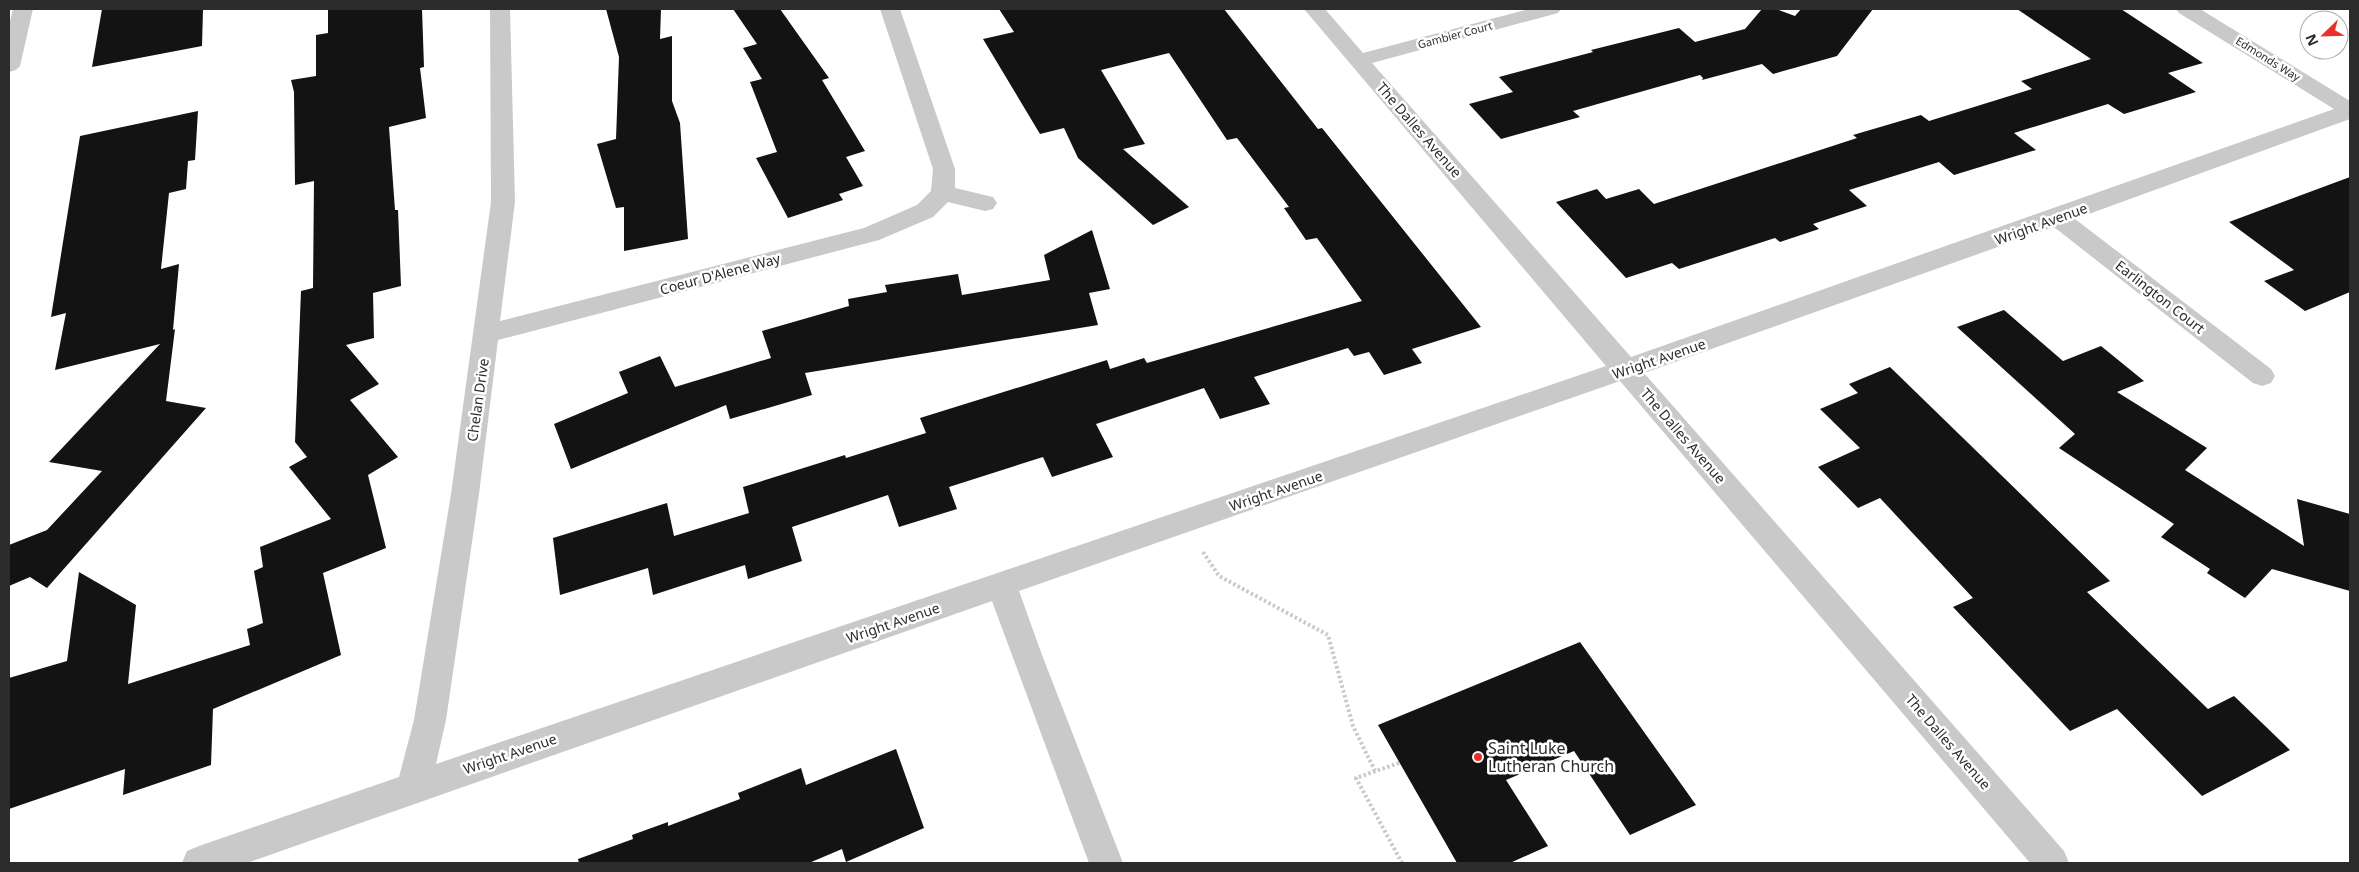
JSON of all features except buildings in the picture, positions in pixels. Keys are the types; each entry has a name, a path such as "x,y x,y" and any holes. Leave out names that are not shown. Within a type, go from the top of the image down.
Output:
{"street":[{"path":"9,66 23,9"},
{"name":"Chelan Drive","path":"413,788 430,720 465,494 503,202 500,9"},
{"path":"890,9 944,169 943,193 985,203"},
{"name":"The Dalles Avenue","path":"1314,9 2052,863"},
{"name":"Gambier Court","path":"1359,60 1551,9"},
{"name":"Edmonds Way","path":"2186,9 2350,110"},
{"name":"Wright Avenue","path":"199,863 1626,370 2058,218 2350,110"},
{"name":"Coeur D'Alene Way","path":"487,334 871,234 925,211 943,193"},
{"name":"Earlington Court","path":"2058,218 2262,376"},
{"path":"1002,585 1026,655 1106,863"}],"path":[{"path":"1183,523 1219,576 1328,635 1346,694 1353,726 1376,771"},
{"path":"1399,762 1356,778 1402,863"}],"place":[{"name":"Saint Luke Lutheran Church","path":"1478,757"}]}
